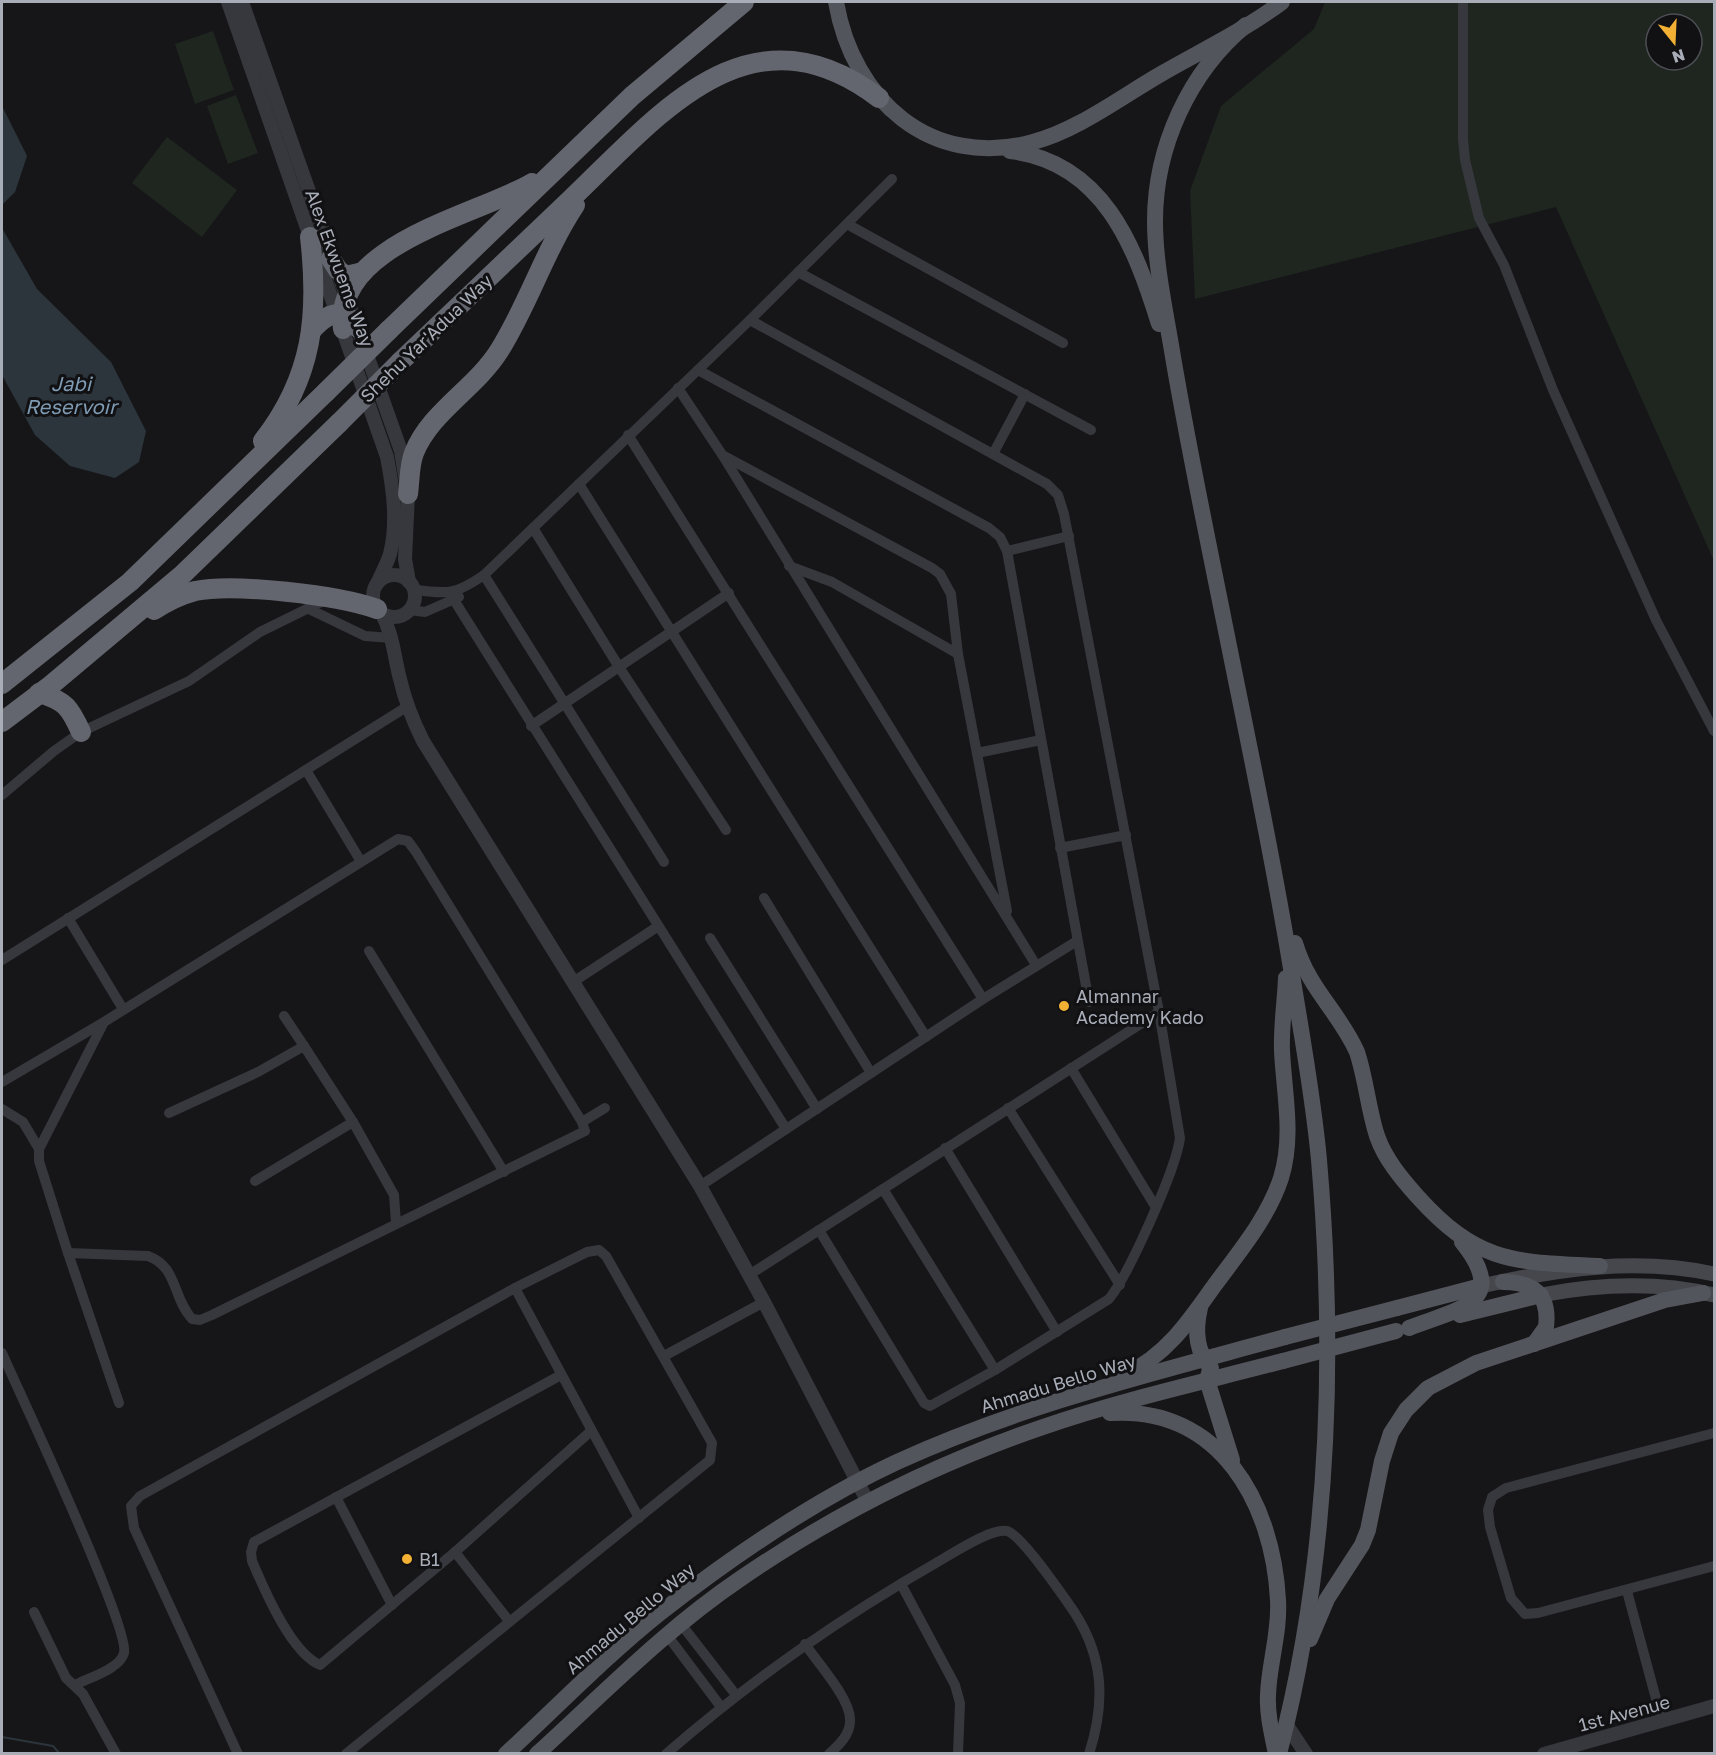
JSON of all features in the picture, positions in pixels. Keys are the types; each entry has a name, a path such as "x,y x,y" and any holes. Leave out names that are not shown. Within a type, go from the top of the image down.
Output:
{"highway":[{"name":"Shehu Yar'Adua Way","path":"2,684 130,582 220,498 389,330 668,63 744,2"},
{"name":"Shehu Yar'Adua Way","path":"2,722 96,648 182,575 598,173 654,115 678,96 714,72 743,61 765,56 807,58 844,72 879,98"},
{"path":"331,259 338,270 346,276 363,272 396,246 425,229 518,191 557,168"},
{"path":"408,494 413,456 424,435 475,382 498,353 519,315 553,241 598,173"},
{"path":"220,498 272,430 294,393 304,367 311,331 315,286 310,237"},
{"path":"311,331 323,320 345,317 363,272"},
{"path":"96,648 164,604 194,592 230,589 330,598 379,610"},
{"path":"39,693 54,697 70,708 81,732"}],"main road":[{"path":"836,2 846,40 879,98 914,128 933,139 952,145 1021,152 1053,162 1078,178 1102,202 1117,221 1142,269 1178,385"},
{"path":"994,149 1035,142 1070,127 1282,2"},
{"path":"1246,25 1223,44 1194,86 1168,141 1158,180 1155,221 1158,264 1178,385 1287,944 1319,1156 1327,1287 1328,1393 1321,1499 1298,1674 1277,1754"},
{"path":"1274,873 1304,969 1350,1036 1357,1052 1382,1149 1404,1182 1453,1231 1476,1263 1481,1286 1479,1294 1469,1305 1402,1329"},
{"path":"1079,1395 1121,1377 1152,1360 1182,1332 1260,1222 1281,1176 1288,1133 1282,1047 1287,944"},
{"path":"1453,1231 1485,1252 1527,1263 1670,1267 1714,1274"},
{"path":"1207,1369 1279,1339 1397,1308 1481,1286 1600,1266"},
{"path":"1503,1282 1528,1284 1540,1296 1546,1327 1533,1345"},
{"name":"Ahmadu Bello Way","path":"506,1754 658,1614 726,1564 793,1520 857,1483 961,1434 1079,1395 1207,1369 1235,1373 1540,1296 1619,1285 1666,1287 1709,1294"},
{"path":"1298,1674 1327,1599 1362,1545 1368,1530 1386,1446 1402,1416 1428,1389 1455,1372 1665,1300 1709,1294"},
{"path":"1201,1304 1197,1335 1233,1465 1253,1498 1276,1577 1278,1624 1268,1695 1269,1722 1277,1754"},
{"name":"Ahmadu Bello Way","path":"537,1754 681,1624 739,1580 868,1502 972,1453 1207,1369"},
{"path":"1076,1416 1125,1412 1160,1418 1201,1436 1233,1465"}],"street":[{"name":"Alex Ekwueme Way","path":"228,2 310,237 401,451 408,494 405,559 412,586"},
{"name":"Alex Ekwueme Way","path":"242,2 331,259 390,476 393,536 390,553 377,584"},
{"path":"1463,2 1463,140 1465,160 1479,218 1504,265 1553,390 1656,620 1714,731"},
{"path":"379,610 396,617 409,611 425,612 454,600 484,575 750,320 892,179"},
{"path":"847,225 1063,343"},
{"path":"798,272 1091,430"},
{"path":"750,320 1047,484 1058,495 1126,835 1180,1138 1178,1154 1120,1285 1109,1299 995,1370 930,1406 924,1402 819,1230"},
{"path":"698,370 989,528 1000,537 1007,550 1089,1002"},
{"path":"678,388 723,456 1036,964"},
{"path":"993,454 1025,394"},
{"path":"628,435 982,999"},
{"path":"723,456 940,574 951,594 958,654 1008,917"},
{"path":"579,484 926,1037"},
{"path":"533,528 619,667 726,830"},
{"path":"1007,550 1068,536"},
{"path":"789,566 832,582 958,654"},
{"path":"484,575 664,862"},
{"path":"474,582 444,594 412,586 396,576 389,576 377,584 373,598 394,645 399,678 408,706 423,741 700,1186 764,1302 868,1502"},
{"path":"394,645 400,627 416,597 412,586"},
{"path":"531,726 729,593"},
{"path":"2,795 54,751 81,732 189,681 260,632 330,598"},
{"path":"454,600 657,927 786,1129"},
{"path":"309,609 365,636 394,645"},
{"path":"2,960 408,706"},
{"path":"977,753 1041,740"},
{"path":"306,770 360,860"},
{"path":"1060,848 1126,835"},
{"path":"2,1082 104,1022 360,860 398,839 408,841 582,1122 585,1131 200,1320 192,1319 184,1311 165,1263 148,1256 68,1253"},
{"path":"764,898 872,1072"},
{"path":"69,918 123,1009"},
{"path":"573,982 657,927"},
{"path":"710,938 817,1109"},
{"path":"700,1186 982,999 1077,941"},
{"path":"369,951 504,1172"},
{"path":"749,1275 1159,1012"},
{"path":"284,1016 353,1122 394,1195 396,1223"},
{"path":"104,1022 39,1149 39,1161 119,1403"},
{"path":"169,1113 258,1072 304,1046"},
{"path":"1071,1068 1155,1206"},
{"path":"582,1122 605,1108"},
{"path":"1008,1108 1120,1285"},
{"path":"2,1109 22,1122 39,1149"},
{"path":"255,1181 353,1122"},
{"path":"945,1148 1057,1332"},
{"path":"883,1189 995,1370"},
{"path":"238,1754 134,1528 131,1506 140,1496 515,1288 587,1252 599,1250 606,1256 712,1443 713,1450 710,1460 346,1754"},
{"path":"515,1288 639,1518"},
{"path":"664,1356 764,1302"},
{"path":"2,1353 6,1376 101,1581 123,1641 124,1654 118,1664 75,1685"},
{"path":"561,1375 254,1542 251,1552 252,1561 276,1616 308,1656 320,1665 455,1552 591,1431"},
{"path":"1714,1433 1506,1488 1492,1497 1488,1510 1490,1527 1511,1598 1526,1614 1627,1591 1714,1566"},
{"path":"336,1497 392,1605"},
{"path":"666,1754 736,1695 805,1644 900,1584 995,1532 1005,1531 1014,1534 1051,1578 1088,1635 1096,1661 1101,1694 1098,1725 1089,1754"},
{"path":"455,1552 509,1621"},
{"path":"900,1584 955,1685 960,1703 958,1754"},
{"path":"1627,1591 1662,1721"},
{"path":"34,1612 66,1678 75,1685 116,1754"},
{"path":"681,1624 736,1695"},
{"path":"667,1635 721,1707"},
{"path":"805,1644 847,1704 850,1720 848,1733 829,1754"},
{"name":"1st Avenue","path":"1544,1754 1714,1706"},
{"path":"1286,1724 1306,1754"}],"shaded area":[{"path":"1325,2 1714,2 1714,561 1556,207 1195,299 1190,191 1221,106 1314,29"},
{"path":"213,31 234,90 195,104 175,44"},
{"path":"236,95 258,153 228,164 207,106"},
{"path":"167,137 237,190 202,237 132,183"}],"water":[{"path":"2,106 27,156 15,192 2,205"},
{"name":"Jabi Reservoir","path":"2,228 37,289 111,362 146,431 139,462 115,478 70,466 35,435 2,375"}],"waterway":[{"path":"2,1737 53,1746 60,1754"}],"place":[{"name":"Almannar Academy Kado","path":"1064,1006"},
{"name":"B1","path":"407,1559"}]}
